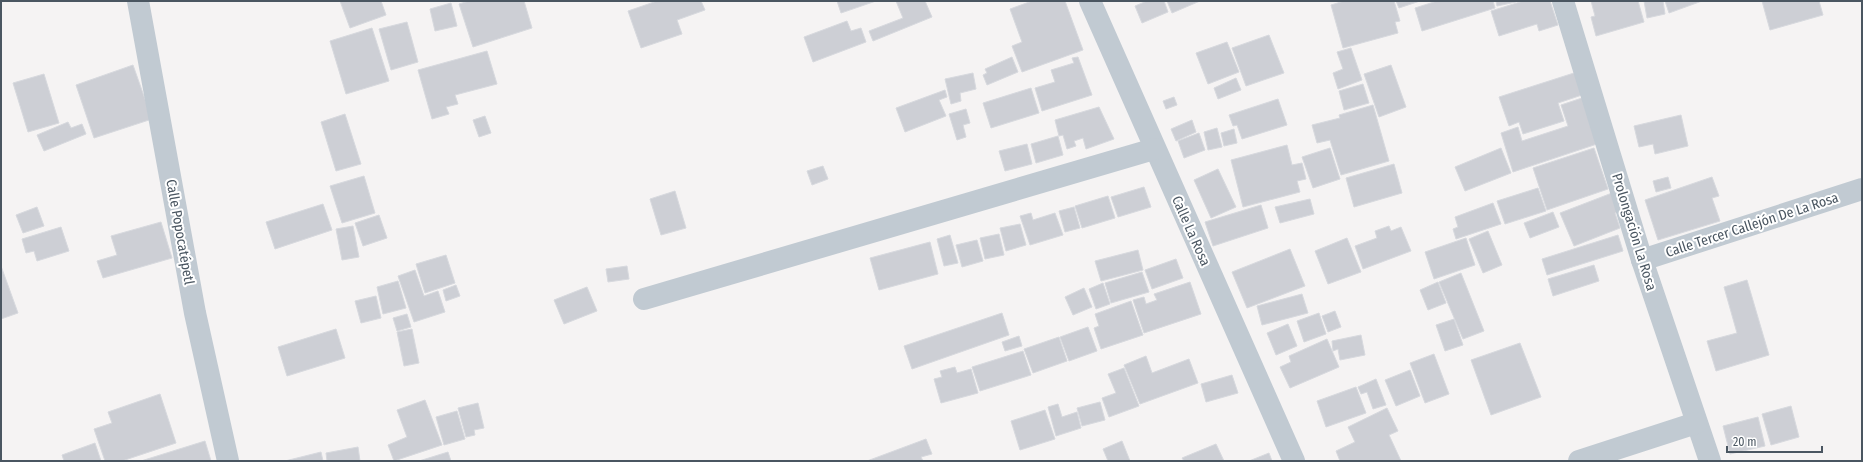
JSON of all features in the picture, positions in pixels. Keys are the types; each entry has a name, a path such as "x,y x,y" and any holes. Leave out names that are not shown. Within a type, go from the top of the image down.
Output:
{"street":[{"name":"Calle Popocatépetl","path":"138,1 194,313 228,461"},
{"name":"Calle La Rosa","path":"1090,1 1154,149 1294,461"},
{"name":"Prolongación La Rosa","path":"1562,1 1642,260 1710,461"},
{"path":"644,299 1154,149"},
{"name":"Calle Tercer Callejón De La Rosa","path":"1642,260 1862,190"},
{"path":"1579,461 1696,423"}],"building":[{"path":"340,1 381,1 386,15 350,28"},
{"path":"469,1 524,1 532,28 473,47 459,4"},
{"path":"657,1 701,1 705,10 677,20 682,34 641,48 628,11"},
{"path":"837,1 876,1 841,13"},
{"path":"896,1 925,1 932,17 873,41 869,31 903,18"},
{"path":"1032,1 1065,1 1083,50 1022,72 1012,46 1022,42 1010,9"},
{"path":"1147,1 1164,1 1168,12 1142,23 1135,6"},
{"path":"1167,1 1200,1 1172,13"},
{"path":"1344,1 1394,1 1400,21 1395,22 1398,33 1343,48 1331,5"},
{"path":"1396,1 1420,1 1399,8"},
{"path":"1437,1 1493,1 1495,8 1422,31 1415,8"},
{"path":"1496,1 1515,1 1516,2 1497,6"},
{"path":"1523,1 1550,1 1558,25 1539,31 1537,24 1499,36 1491,11"},
{"path":"1591,1 1638,1 1644,22 1596,36 1591,17 1595,16"},
{"path":"1644,1 1663,1 1665,14 1647,18"},
{"path":"1665,1 1702,1 1669,13"},
{"path":"1762,1 1819,1 1823,15 1770,30"},
{"path":"451,3 457,26 435,31 430,9"},
{"path":"847,21 851,31 861,28 866,42 813,62 804,37"},
{"path":"407,22 418,62 391,70 379,29"},
{"path":"372,28 389,81 346,94 330,41"},
{"path":"1269,35 1284,73 1246,86 1232,48"},
{"path":"1227,42 1239,72 1208,84 1196,53"},
{"path":"1351,48 1362,80 1338,89 1333,73 1343,69 1337,52"},
{"path":"487,51 497,84 455,95 458,104 446,107 449,114 432,119 418,70"},
{"path":"1012,57 1018,72 987,85 983,75 987,73 985,69"},
{"path":"1078,57 1092,95 1042,111 1035,88 1055,82 1051,70 1074,63 1072,58"},
{"path":"133,65 152,119 94,138 76,85"},
{"path":"1391,65 1406,107 1379,117 1364,74"},
{"path":"1577,72 1585,94 1558,103 1564,121 1523,134 1519,122 1509,126 1499,97"},
{"path":"973,73 976,89 960,93 961,101 951,104 945,79"},
{"path":"44,74 59,123 28,132 13,83"},
{"path":"1236,78 1241,90 1218,99 1214,88"},
{"path":"1363,84 1369,103 1344,110 1339,91"},
{"path":"1031,88 1039,113 991,128 983,103"},
{"path":"945,90 947,97 939,100 946,116 905,132 896,108"},
{"path":"1174,97 1177,105 1166,109 1163,101"},
{"path":"1585,97 1600,143 1513,172 1501,133 1518,127 1522,141 1568,126 1561,105"},
{"path":"1278,99 1287,125 1242,139 1237,125 1233,126 1229,115"},
{"path":"1373,105 1389,161 1341,175 1330,140 1317,143 1312,125 1340,118 1339,115"},
{"path":"1099,107 1114,139 1086,149 1083,138 1074,141 1076,146 1067,149 1063,135 1059,136 1055,120"},
{"path":"966,109 970,123 963,125 966,137 957,140 949,114"},
{"path":"345,114 361,164 336,171 321,122"},
{"path":"1681,115 1688,146 1655,154 1653,144 1639,147 1634,126"},
{"path":"485,116 491,133 479,137 473,120"},
{"path":"1192,120 1196,132 1176,141 1171,129"},
{"path":"68,122 71,128 82,124 86,134 44,151 37,135"},
{"path":"1217,128 1222,147 1208,150 1204,132"},
{"path":"1234,129 1237,143 1224,146 1221,133"},
{"path":"1199,133 1205,150 1184,158 1178,141"},
{"path":"1058,136 1063,155 1036,163 1031,144"},
{"path":"1027,144 1032,164 1005,171 999,151"},
{"path":"1287,145 1292,165 1302,163 1306,179 1297,181 1300,192 1243,207 1231,160"},
{"path":"1330,148 1340,179 1313,188 1302,157"},
{"path":"1501,148 1511,173 1465,191 1455,167"},
{"path":"1594,148 1608,189 1547,210 1533,168"},
{"path":"1394,164 1402,193 1354,207 1346,178"},
{"path":"823,166 828,179 812,185 807,171"},
{"path":"1218,169 1236,207 1211,218 1194,180"},
{"path":"364,176 375,213 342,223 330,186"},
{"path":"1668,177 1671,188 1656,192 1653,181"},
{"path":"1712,177 1719,196 1712,198 1720,221 1658,240 1645,200"},
{"path":"1144,187 1151,207 1118,217 1111,197"},
{"path":"1538,188 1546,211 1505,224 1497,201"},
{"path":"675,191 686,228 661,235 650,199"},
{"path":"1612,193 1619,211 1615,213 1620,228 1574,246 1560,213"},
{"path":"1108,196 1115,218 1082,228 1075,206"},
{"path":"1310,199 1314,214 1280,223 1275,207"},
{"path":"1493,203 1501,224 1456,239 1453,229 1458,227 1455,217"},
{"path":"323,204 332,230 275,249 266,222"},
{"path":"1261,205 1268,228 1213,246 1205,222"},
{"path":"37,207 44,226 23,233 16,215"},
{"path":"1074,207 1080,228 1065,232 1059,211"},
{"path":"1553,212 1559,227 1530,238 1524,223"},
{"path":"1031,213 1033,220 1055,213 1063,235 1030,245 1020,216"},
{"path":"379,215 387,238 363,246 355,223"},
{"path":"161,222 172,258 103,278 97,261 117,255 111,236"},
{"path":"1020,224 1026,245 1006,251 1000,228"},
{"path":"353,226 359,257 342,260 336,229"},
{"path":"1389,226 1391,231 1401,227 1411,251 1363,269 1355,246 1377,238 1375,231"},
{"path":"61,227 69,251 37,261 34,251 26,253 22,239"},
{"path":"1488,231 1502,265 1483,273 1469,239"},
{"path":"999,234 1004,255 985,259 980,238"},
{"path":"950,235 958,263 944,266 937,239"},
{"path":"1618,235 1623,251 1547,275 1542,259"},
{"path":"1347,238 1361,272 1328,284 1315,251"},
{"path":"1466,238 1475,265 1434,279 1425,252"},
{"path":"977,240 983,261 962,267 956,245"},
{"path":"930,242 938,274 879,290 870,258"},
{"path":"1290,249 1305,286 1247,308 1232,272"},
{"path":"1138,250 1143,270 1101,281 1095,261"},
{"path":"446,255 455,283 425,293 416,264"},
{"path":"1176,259 1183,278 1152,289 1145,270"},
{"path":"1594,265 1599,281 1553,296 1548,279"},
{"path":"1,266 18,313 1,319"},
{"path":"627,266 629,279 608,282 606,269"},
{"path":"415,270 424,296 438,291 445,312 414,322 398,276"},
{"path":"1142,272 1149,292 1111,303 1105,283"},
{"path":"1461,273 1484,331 1463,339 1439,282"},
{"path":"1747,280 1769,355 1716,371 1707,341 1737,333 1724,287"},
{"path":"398,281 406,308 383,314 377,287"},
{"path":"1190,282 1201,314 1144,333 1133,300 1144,297 1146,304 1157,300 1154,294"},
{"path":"1438,282 1446,303 1428,310 1420,290"},
{"path":"1103,283 1110,304 1096,309 1089,289"},
{"path":"456,285 460,296 446,301 443,290"},
{"path":"587,287 597,311 564,324 554,300"},
{"path":"1084,288 1092,307 1073,315 1065,297"},
{"path":"1302,294 1308,313 1262,325 1257,306"},
{"path":"376,296 381,318 361,323 355,301"},
{"path":"1131,301 1143,335 1101,349 1094,328 1099,326 1095,314"},
{"path":"1335,311 1341,327 1328,332 1322,316"},
{"path":"1002,313 1009,335 912,369 904,346"},
{"path":"1319,313 1326,334 1304,342 1297,321"},
{"path":"407,314 411,327 397,331 393,318"},
{"path":"1454,319 1463,345 1445,351 1436,325"},
{"path":"1288,324 1297,346 1276,355 1267,333"},
{"path":"1088,327 1097,351 1069,361 1060,337"},
{"path":"336,329 345,358 287,376 278,347"},
{"path":"412,329 419,363 404,366 397,332"},
{"path":"1361,335 1365,355 1340,360 1338,349 1333,351 1332,341"},
{"path":"1019,336 1022,346 1005,351 1002,342"},
{"path":"1059,337 1067,361 1033,373 1024,349"},
{"path":"1327,339 1339,367 1290,388 1280,367 1291,362 1289,356"},
{"path":"1520,343 1541,397 1491,415 1471,360"},
{"path":"1023,351 1031,375 980,391 972,367"},
{"path":"1434,354 1449,394 1425,403 1410,363"},
{"path":"1146,356 1152,373 1189,359 1198,383 1140,404 1124,365"},
{"path":"955,367 957,373 971,369 978,393 941,403 934,379 942,377 940,371"},
{"path":"1124,368 1139,406 1109,417 1102,398 1116,393 1108,374"},
{"path":"1410,370 1420,396 1396,406 1385,380"},
{"path":"1232,375 1238,393 1206,402 1201,384"},
{"path":"1376,379 1386,405 1373,409 1367,392 1361,394 1358,387"},
{"path":"1356,387 1366,413 1326,427 1317,401"},
{"path":"160,394 176,443 122,461 105,461 94,429 112,423 108,412"},
{"path":"425,400 442,445 394,461 388,445 407,437 397,410"},
{"path":"1100,402 1105,420 1082,426 1077,408"},
{"path":"478,403 484,428 474,430 475,435 466,437 458,408"},
{"path":"1058,404 1062,417 1077,412 1081,428 1056,436 1048,407"},
{"path":"1791,406 1799,437 1771,445 1762,414"},
{"path":"1387,408 1398,431 1389,435 1401,461 1340,461 1336,451 1355,442 1348,427"},
{"path":"1045,410 1055,439 1020,450 1011,421"},
{"path":"457,411 465,439 444,445 436,417"},
{"path":"1758,417 1765,446 1730,454 1723,426"},
{"path":"926,439 932,454 921,457 923,461 867,461"},
{"path":"205,441 211,461 141,461"},
{"path":"1122,441 1130,461 1108,461 1103,449"},
{"path":"95,443 101,461 64,461 62,455"},
{"path":"1216,444 1224,461 1184,461 1182,458"},
{"path":"358,447 360,461 327,461 326,453"},
{"path":"321,452 323,461 285,461"},
{"path":"448,452 451,461 419,461"},
{"path":"1269,453 1272,461 1249,461"}]}
